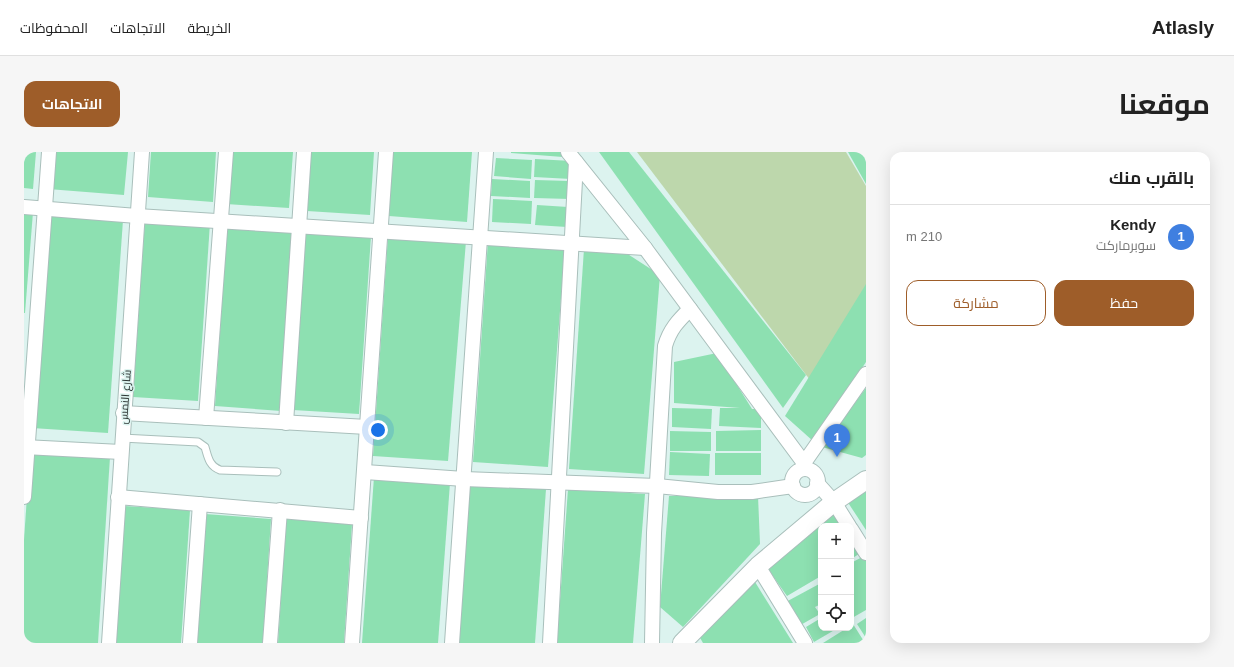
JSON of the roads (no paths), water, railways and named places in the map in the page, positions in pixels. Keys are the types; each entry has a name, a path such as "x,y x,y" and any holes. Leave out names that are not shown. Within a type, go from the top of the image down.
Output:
{"street":[{"path":"24,497 26,447 49,152"},
{"name":"شارع النمس","path":"108,643 142,152"},
{"path":"206,418 226,152"},
{"path":"286,423 304,152"},
{"path":"352,643 362,518 386,152"},
{"path":"452,643 486,152"},
{"path":"550,643 571,243 572,157"},
{"path":"572,157 690,308 804,466 817,477 818,483 834,502 847,523"},
{"path":"24,207 137,216 644,248"},
{"path":"652,643 657,486 665,346 668,334 677,321 690,308"},
{"path":"818,483 813,491 806,494 798,492 793,486 792,480 794,475 804,466 866,374"},
{"path":"124,413 367,427"},
{"path":"26,447 121,452"},
{"path":"365,472 464,479 657,486 711,491 752,492 793,486"},
{"path":"684,642 758,566 834,502 866,480"},
{"path":"118,497 362,518"},
{"path":"190,643 200,504"},
{"path":"270,643 280,510"},
{"path":"854,534 866,553"},
{"path":"758,566 805,643"}],"lane":[{"path":"122,438 198,442 205,447 210,463 216,469 277,472"}],"place":[{"name":"Kendy","path":"837,457"}]}
